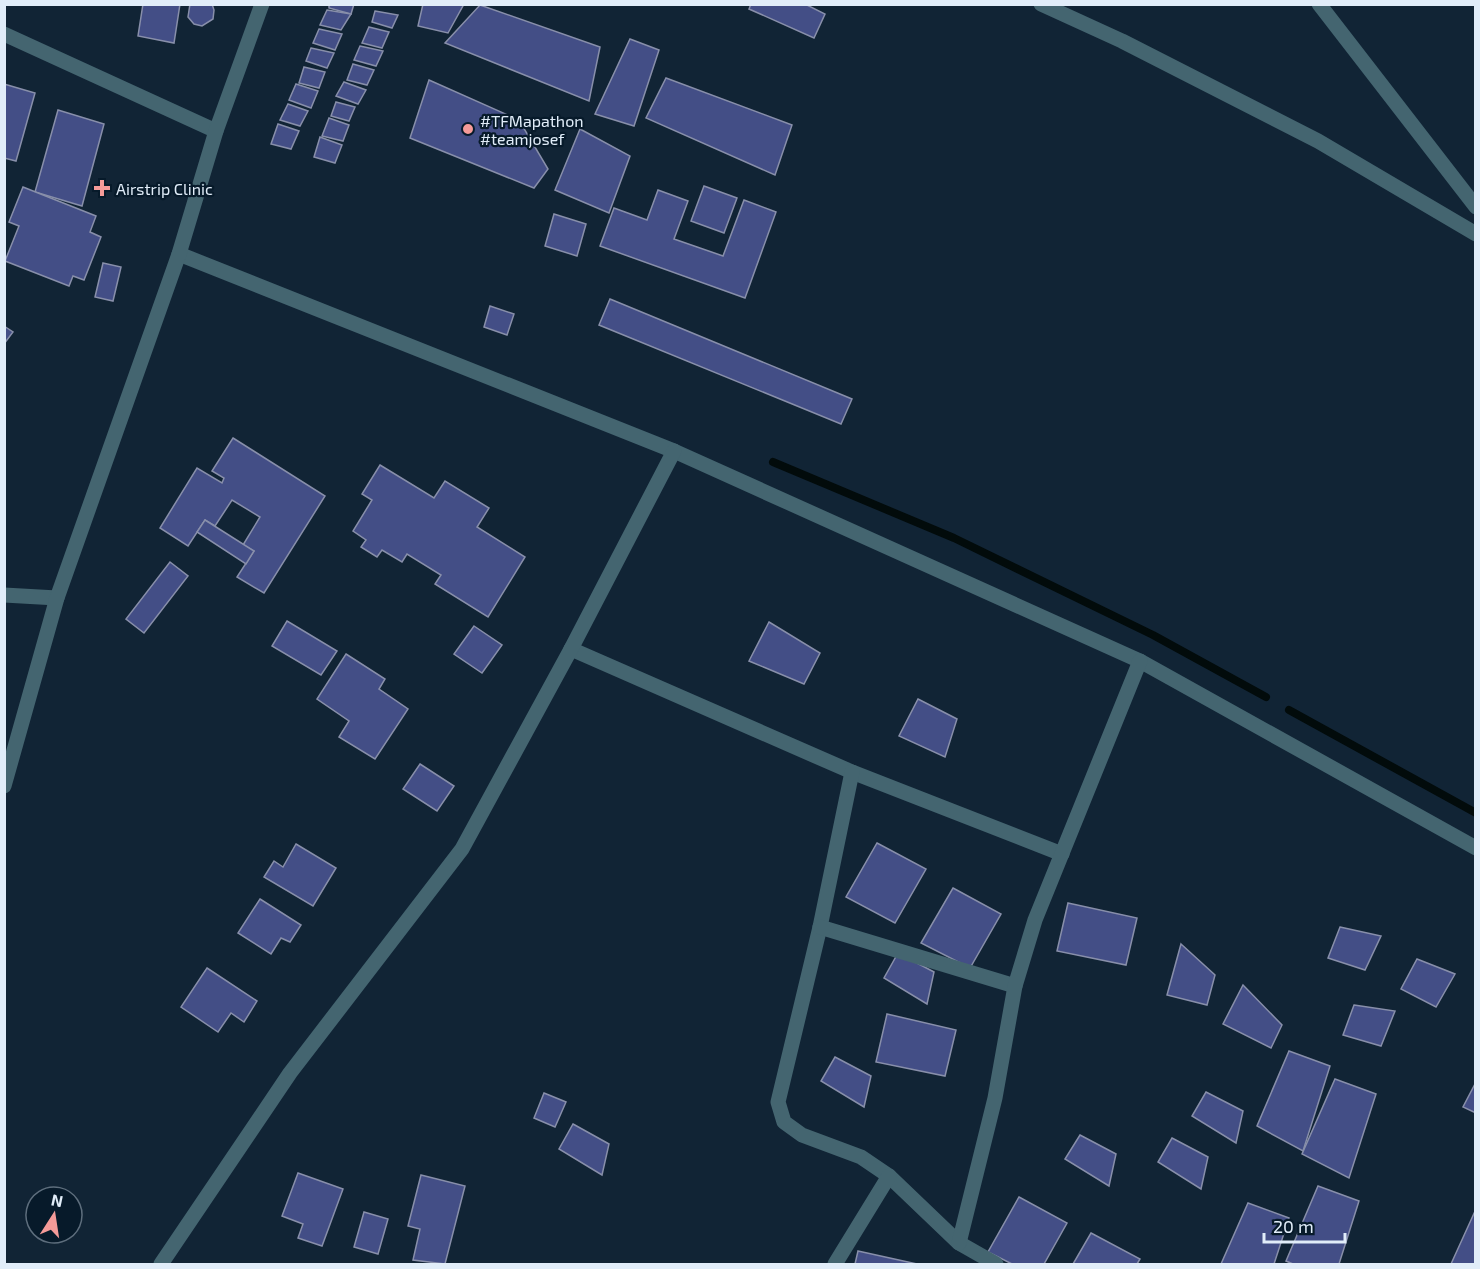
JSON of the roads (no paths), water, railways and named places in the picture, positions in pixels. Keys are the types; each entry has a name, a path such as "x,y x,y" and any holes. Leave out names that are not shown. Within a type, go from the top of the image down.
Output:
{"street":[{"path":"4,786 57,598 179,254 216,131 262,4"},
{"path":"1041,4 1122,40 1318,141 1476,234"},
{"path":"1319,4 1476,207"},
{"path":"4,33 216,131"},
{"path":"179,254 674,451 1140,661 1476,848"},
{"path":"161,1264 290,1073 462,849 571,649 674,451"},
{"path":"4,595 57,598"},
{"path":"571,649 852,772 1062,854"},
{"path":"959,1243 995,1098 1016,986 1035,920 1140,661"},
{"path":"852,772 820,927 778,1102 784,1122 801,1135 861,1157 889,1176 959,1243 996,1264"},
{"path":"820,927 1016,986"},
{"path":"835,1264 889,1176"}],"waterway":[{"path":"773,462 954,538 1153,635 1266,697"},
{"path":"1289,710 1476,813"}],"place":[{"name":"#TFMapathon #teamjosef","path":"468,129"},
{"name":"Airstrip Clinic","path":"102,188"}]}
